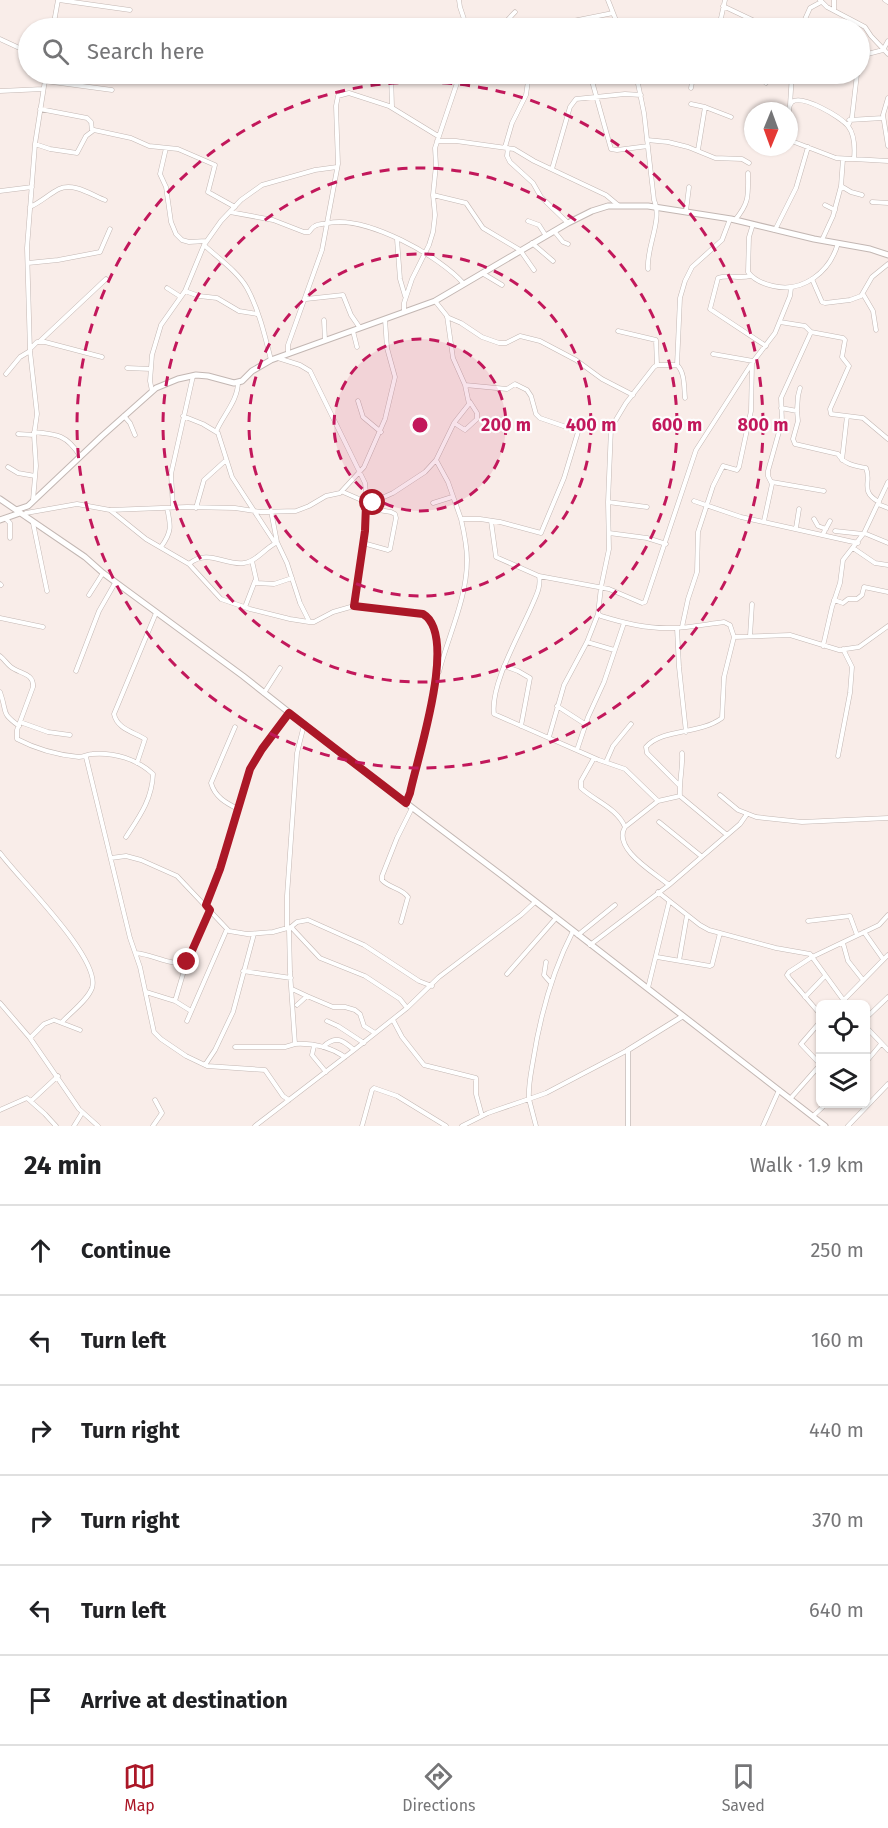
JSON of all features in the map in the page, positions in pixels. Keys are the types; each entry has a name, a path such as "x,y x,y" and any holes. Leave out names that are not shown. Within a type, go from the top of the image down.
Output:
{"main road":[{"path":"3,519 28,506 152,391 165,384 193,376 208,376 238,382 271,360 435,301 532,243 592,211 618,205 686,211 733,219 888,255"},
{"path":"0,499 85,557 115,583 264,693 813,1116 821,1125"},
{"path":"3,519 28,506"}],"street":[{"path":"55,18 58,0 130,10"},
{"path":"459,0 464,18"},
{"path":"608,0 615,18"},
{"path":"721,18 725,0"},
{"path":"834,0 834,10"},
{"path":"806,18 810,8 820,1 849,18"},
{"path":"723,6 748,18"},
{"path":"509,18 515,12"},
{"path":"588,18 613,13"},
{"path":"870,33 888,54"},
{"path":"0,39 18,47"},
{"path":"870,53 883,50 888,41"},
{"path":"33,501 36,461 34,433 37,414 30,350 28,263 35,144 44,84"},
{"path":"67,84 112,90"},
{"path":"391,84 392,107"},
{"path":"404,313 406,297 431,239 435,222 433,195 437,139 456,84"},
{"path":"528,84 526,95 512,123 506,147 507,156 510,162 533,183 541,196 568,223"},
{"path":"593,84 611,149 648,146"},
{"path":"638,84 654,200 657,207 648,253 648,270"},
{"path":"691,88 692,84"},
{"path":"790,102 791,84"},
{"path":"848,126 851,120 856,84"},
{"path":"0,92 43,89"},
{"path":"288,354 288,345 320,257 327,223 337,167 336,106 338,96 349,93 392,107 437,139 514,149 606,195 618,205"},
{"path":"552,169 570,107 576,99 625,94 641,95"},
{"path":"888,98 883,118 888,146"},
{"path":"793,102 802,101 842,120 848,126 855,144 854,159"},
{"path":"691,104 731,117"},
{"path":"698,150 705,107"},
{"path":"35,144 50,149 78,153 92,130 91,122 87,118 40,109"},
{"path":"842,120 883,118"},
{"path":"92,130 131,138 149,146 178,149 215,165 208,192 235,207"},
{"path":"647,140 668,142 698,150 715,158 742,159 749,163"},
{"path":"798,143 843,159 888,160"},
{"path":"775,230 796,188 808,147"},
{"path":"166,148 160,174 166,187 171,222 176,234 182,240 205,243 243,283 258,314 271,360"},
{"path":"822,240 842,186 843,159"},
{"path":"152,391 151,369 161,325 185,291 205,243 230,212 252,191 262,185 315,170 337,167"},
{"path":"685,398 683,376 677,365 680,298 685,280 692,267 722,240 733,219 747,203 748,173"},
{"path":"30,207 67,186 105,200"},
{"path":"842,186 862,195"},
{"path":"0,191 32,187"},
{"path":"686,211 689,187"},
{"path":"433,195 466,203 483,228 520,250 534,270"},
{"path":"648,206 654,200"},
{"path":"872,202 888,203"},
{"path":"825,205 835,210"},
{"path":"230,212 273,220 304,232 309,232 315,225 348,221 397,238 454,272 465,284"},
{"path":"528,221 538,225 546,236"},
{"path":"750,276 747,265 749,237 753,224"},
{"path":"28,263 100,252 110,229"},
{"path":"554,231 563,242 568,244"},
{"path":"397,238 400,279 406,297"},
{"path":"532,243 553,261"},
{"path":"766,346 710,309 718,278 750,276 769,285 791,288 812,279 831,263 838,243"},
{"path":"812,279 819,299 825,303 850,300 863,294 872,277 888,264"},
{"path":"482,273 502,285"},
{"path":"6,374 20,357 106,279"},
{"path":"167,288 181,297"},
{"path":"491,521 496,557 539,576 601,587 642,603 645,602 696,450 752,362 766,346 780,322 791,288"},
{"path":"185,291 216,298 239,311 258,314"},
{"path":"863,294 875,316 876,330"},
{"path":"306,299 343,295 355,321 357,347"},
{"path":"435,301 447,316 482,337 499,343 506,343 520,336 540,341 633,395"},
{"path":"447,316 453,358 477,413 477,419 465,430 454,423"},
{"path":"324,320 326,341"},
{"path":"20,512 77,504 110,510 173,507 235,508 271,512 301,510 326,496 343,492 361,473 381,432 395,377 387,348 385,320"},
{"path":"780,322 805,326 811,332 845,340 842,357 849,366 830,412 863,418 888,439"},
{"path":"618,331 656,340 657,365"},
{"path":"764,521 770,500 771,482 768,471 782,421 781,398 811,332"},
{"path":"39,342 102,357"},
{"path":"713,354 752,362"},
{"path":"278,358 310,371 361,473 366,505 354,606"},
{"path":"686,732 679,667 680,628 697,572 698,532 713,486 723,465 737,470 739,467 751,411 752,362"},
{"path":"549,737 570,671 587,642 598,614 609,549 610,428 647,375 657,365 677,365"},
{"path":"127,368 151,369"},
{"path":"173,507 171,474 193,376"},
{"path":"216,432 236,398 238,382"},
{"path":"461,519 491,521 541,533 564,478 578,432 540,418 536,414 531,396 520,386 515,384 507,389 465,385"},
{"path":"800,388 798,421 793,439 795,444 838,454 842,460 868,470 867,491 878,503 888,508"},
{"path":"358,401 363,417 381,432"},
{"path":"366,505 393,493 425,472 436,460 454,423 470,401"},
{"path":"780,408 797,411"},
{"path":"124,416 135,435"},
{"path":"183,416 203,424 216,432 220,438 225,461 236,486 276,543 309,622"},
{"path":"842,460 847,416"},
{"path":"18,434 60,435 80,456"},
{"path":"406,803 436,682 466,576 466,548 461,519 448,482 436,460"},
{"path":"196,508 204,480 225,461"},
{"path":"8,467 18,473 35,476"},
{"path":"771,482 824,491"},
{"path":"824,646 840,583 843,561 864,533 888,482"},
{"path":"343,492 366,505 391,512 396,518 390,549 363,543"},
{"path":"433,503 452,497"},
{"path":"694,501 741,517 858,543"},
{"path":"608,502 647,507"},
{"path":"161,547 170,529 167,508"},
{"path":"796,528 799,509"},
{"path":"110,510 189,564 221,599 245,607 309,622 354,606 423,614 430,618 437,638 436,682"},
{"path":"271,512 276,543"},
{"path":"3,519 10,523 9,538"},
{"path":"814,519 818,526 826,529"},
{"path":"823,534 830,520"},
{"path":"33,523 47,591"},
{"path":"835,531 864,533 888,543"},
{"path":"609,533 647,538 666,544"},
{"path":"189,564 199,558 209,557 238,563 252,561 276,543"},
{"path":"853,548 875,563 888,565"},
{"path":"245,607 255,580 252,561"},
{"path":"89,595 103,573"},
{"path":"539,576 538,591 504,666 493,712 594,758 629,771 658,801"},
{"path":"255,580 264,585 292,578"},
{"path":"76,671 99,611 115,583"},
{"path":"834,600 843,603 848,598 857,599 862,595 864,587 888,592"},
{"path":"750,636 753,604"},
{"path":"137,763 145,739 120,724 114,714 156,613"},
{"path":"598,614 624,623 646,627 680,628 724,622 730,625 734,636 724,677 722,718 710,725 658,737 651,741 645,750 680,786"},
{"path":"0,618 43,627"},
{"path":"577,750 624,623"},
{"path":"734,636 790,635 835,650 859,646 888,627"},
{"path":"587,642 614,650"},
{"path":"838,756 852,667 843,649"},
{"path":"0,656 12,668 33,681 16,737 46,750 86,757"},
{"path":"504,666 530,678 521,726"},
{"path":"264,693 280,668"},
{"path":"0,692 3,718 48,732 70,735"},
{"path":"557,706 585,724"},
{"path":"206,905 220,869 250,769 289,713"},
{"path":"606,762 613,746 631,724"},
{"path":"295,1044 287,896 297,753 304,725"},
{"path":"235,727 211,783 223,801 238,809"},
{"path":"86,757 90,753 110,754 137,763 151,772 153,779 143,813 126,837"},
{"path":"680,796 682,753"},
{"path":"86,757 146,992 154,1032 186,1056 205,1065 265,1070 283,1096 289,1100"},
{"path":"594,758 581,781 581,788 622,819 625,827"},
{"path":"720,795 747,814 795,822 888,818"},
{"path":"669,885 626,849 622,833 625,827 658,801 680,796"},
{"path":"680,796 727,835"},
{"path":"401,922 408,897 406,893 385,883 382,876 391,851 412,808"},
{"path":"590,945 669,885 727,835 747,814"},
{"path":"660,822 701,856"},
{"path":"0,853 12,870 51,912 82,953 91,970 92,988 62,1022"},
{"path":"111,858 126,856 162,868 183,881 226,929 237,934 254,934 289,928 297,922 308,920 364,945 419,981 432,986"},
{"path":"658,892 700,925 720,933 776,948 806,952 843,1000"},
{"path":"255,1126 393,1020 439,977 535,902"},
{"path":"647,989 657,957 669,902"},
{"path":"536,1126 529,1099 538,1034 561,955 575,933 615,905"},
{"path":"175,1001 187,962 210,910"},
{"path":"679,960 687,915"},
{"path":"816,1009 787,975 793,968 812,957 879,926 888,915"},
{"path":"808,921 850,916 856,935"},
{"path":"507,974 556,918"},
{"path":"289,928 320,958 365,976 400,999 407,1008"},
{"path":"187,1021 226,929"},
{"path":"864,932 884,959"},
{"path":"657,957 712,965 720,933"},
{"path":"205,1065 215,1050 233,1012 254,934"},
{"path":"843,944 848,961 863,980"},
{"path":"135,953 179,964 187,962"},
{"path":"847,1000 888,954"},
{"path":"546,963 544,975 551,983"},
{"path":"243,971 291,978"},
{"path":"805,997 825,976"},
{"path":"292,989 333,1007 355,1010 360,1014 364,1026 375,1033"},
{"path":"146,992 175,1001 191,1011"},
{"path":"297,1005 307,996"},
{"path":"870,1014 888,997"},
{"path":"0,1003 30,1038 82,1113 87,1114 98,1126"},
{"path":"462,1126 482,1116 546,1093 628,1050 683,1017"},
{"path":"30,1038 47,1021 56,1020 80,1030"},
{"path":"393,1020 402,1037 424,1065 476,1078 476,1094 482,1116"},
{"path":"327,1021 364,1043"},
{"path":"816,1027 801,1044 816,1061"},
{"path":"870,1032 888,1050"},
{"path":"323,1047 329,1041 341,1040 354,1050"},
{"path":"235,1047 285,1047 295,1044 332,1049 345,1058"},
{"path":"870,1057 881,1044"},
{"path":"314,1046 312,1055 326,1072"},
{"path":"628,1050 628,1126"},
{"path":"790,1099 816,1070"},
{"path":"31,1101 58,1076"},
{"path":"870,1100 888,1084"},
{"path":"362,1126 374,1088 397,1096 446,1126"},
{"path":"763,1126 779,1090"},
{"path":"0,1110 24,1099 31,1101 56,1126"},
{"path":"153,1126 162,1113 155,1100"},
{"path":"813,1116 822,1108"},
{"path":"848,1126 863,1108"},
{"path":"74,1126 82,1113"}],"route":[{"path":"187,962 210,910 206,905 220,869 250,769 289,713 406,803 436,682 437,638 430,618 423,614 354,606 365,531 366,505 373,503"}]}
